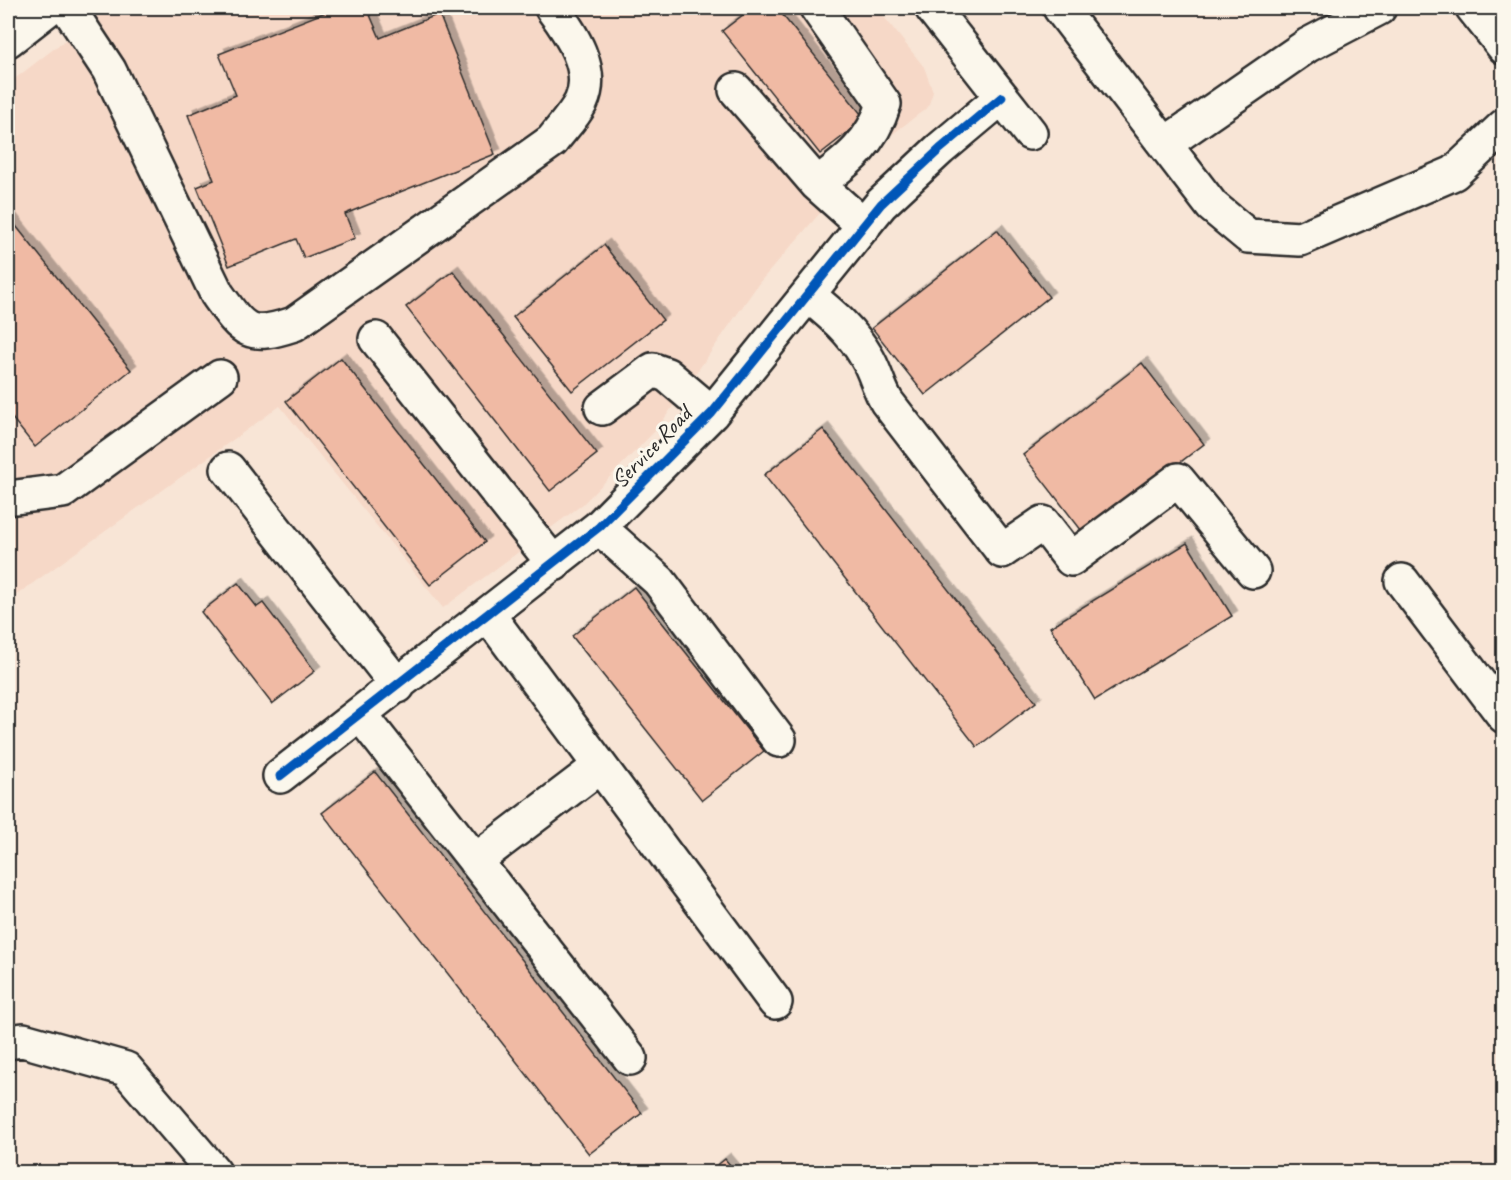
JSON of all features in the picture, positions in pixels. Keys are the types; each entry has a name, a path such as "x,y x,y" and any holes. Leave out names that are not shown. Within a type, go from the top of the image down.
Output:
{"street":[{"path":"8,40 50,8"},
{"path":"68,8 109,70 217,294 238,324 264,334 294,324 552,141 581,102 586,68 566,25 552,8"},
{"path":"817,8 884,104 878,123 855,155 817,184"},
{"path":"932,8 1030,133"},
{"path":"1060,8 1212,206 1248,236 1300,238 1454,173 1503,126"},
{"path":"1165,144 1308,45 1379,8"},
{"path":"1473,8 1503,47"},
{"path":"735,90 817,184 864,226"},
{"name":"Service Road","path":"280,776 489,616 599,527 712,413 881,204 940,149 1002,97"},
{"path":"808,295 849,329 867,358 887,402 1002,551 1042,523 1071,559 1178,480 1253,571"},
{"path":"376,339 554,564"},
{"path":"602,408 653,370 668,375 712,413"},
{"path":"8,498 63,491 220,377"},
{"path":"228,469 398,686"},
{"path":"599,527 659,581 779,740"},
{"path":"1402,581 1503,716"},
{"path":"489,616 775,1002"},
{"path":"360,714 630,1058"},
{"path":"475,861 600,766"},
{"path":"8,1042 23,1040 126,1069 214,1173"}],"shaded area":[{"path":"107,8 877,8 924,67 933,92 928,107 881,143 759,283 657,429 583,504 443,608 280,406 8,601 8,84"}],"building":[{"path":"336,8 367,8 380,38 439,14 495,154 345,214 355,238 304,258 296,239 229,266 197,187 214,180 188,115 236,95 219,54"},
{"path":"752,8 777,8 865,119 820,154 722,31"},
{"path":"8,216 131,370 35,447 8,413"},
{"path":"997,230 1049,297 925,395 872,328"},
{"path":"604,245 663,320 572,391 513,317"},
{"path":"453,271 597,454 550,491 406,307"},
{"path":"341,358 485,542 430,585 286,401"},
{"path":"1142,363 1204,444 1085,535 1023,455"},
{"path":"823,429 1036,702 977,747 764,475"},
{"path":"1187,543 1232,616 1095,700 1050,627"},
{"path":"238,583 257,607 263,603 315,671 272,704 201,612"},
{"path":"634,587 764,751 702,800 572,636"},
{"path":"375,772 642,1113 589,1154 322,813"},
{"path":"725,1159 736,1172 709,1172"}],"cycle path":[{"path":"280,776 599,527 712,413 881,204 940,149 1002,97"}]}
